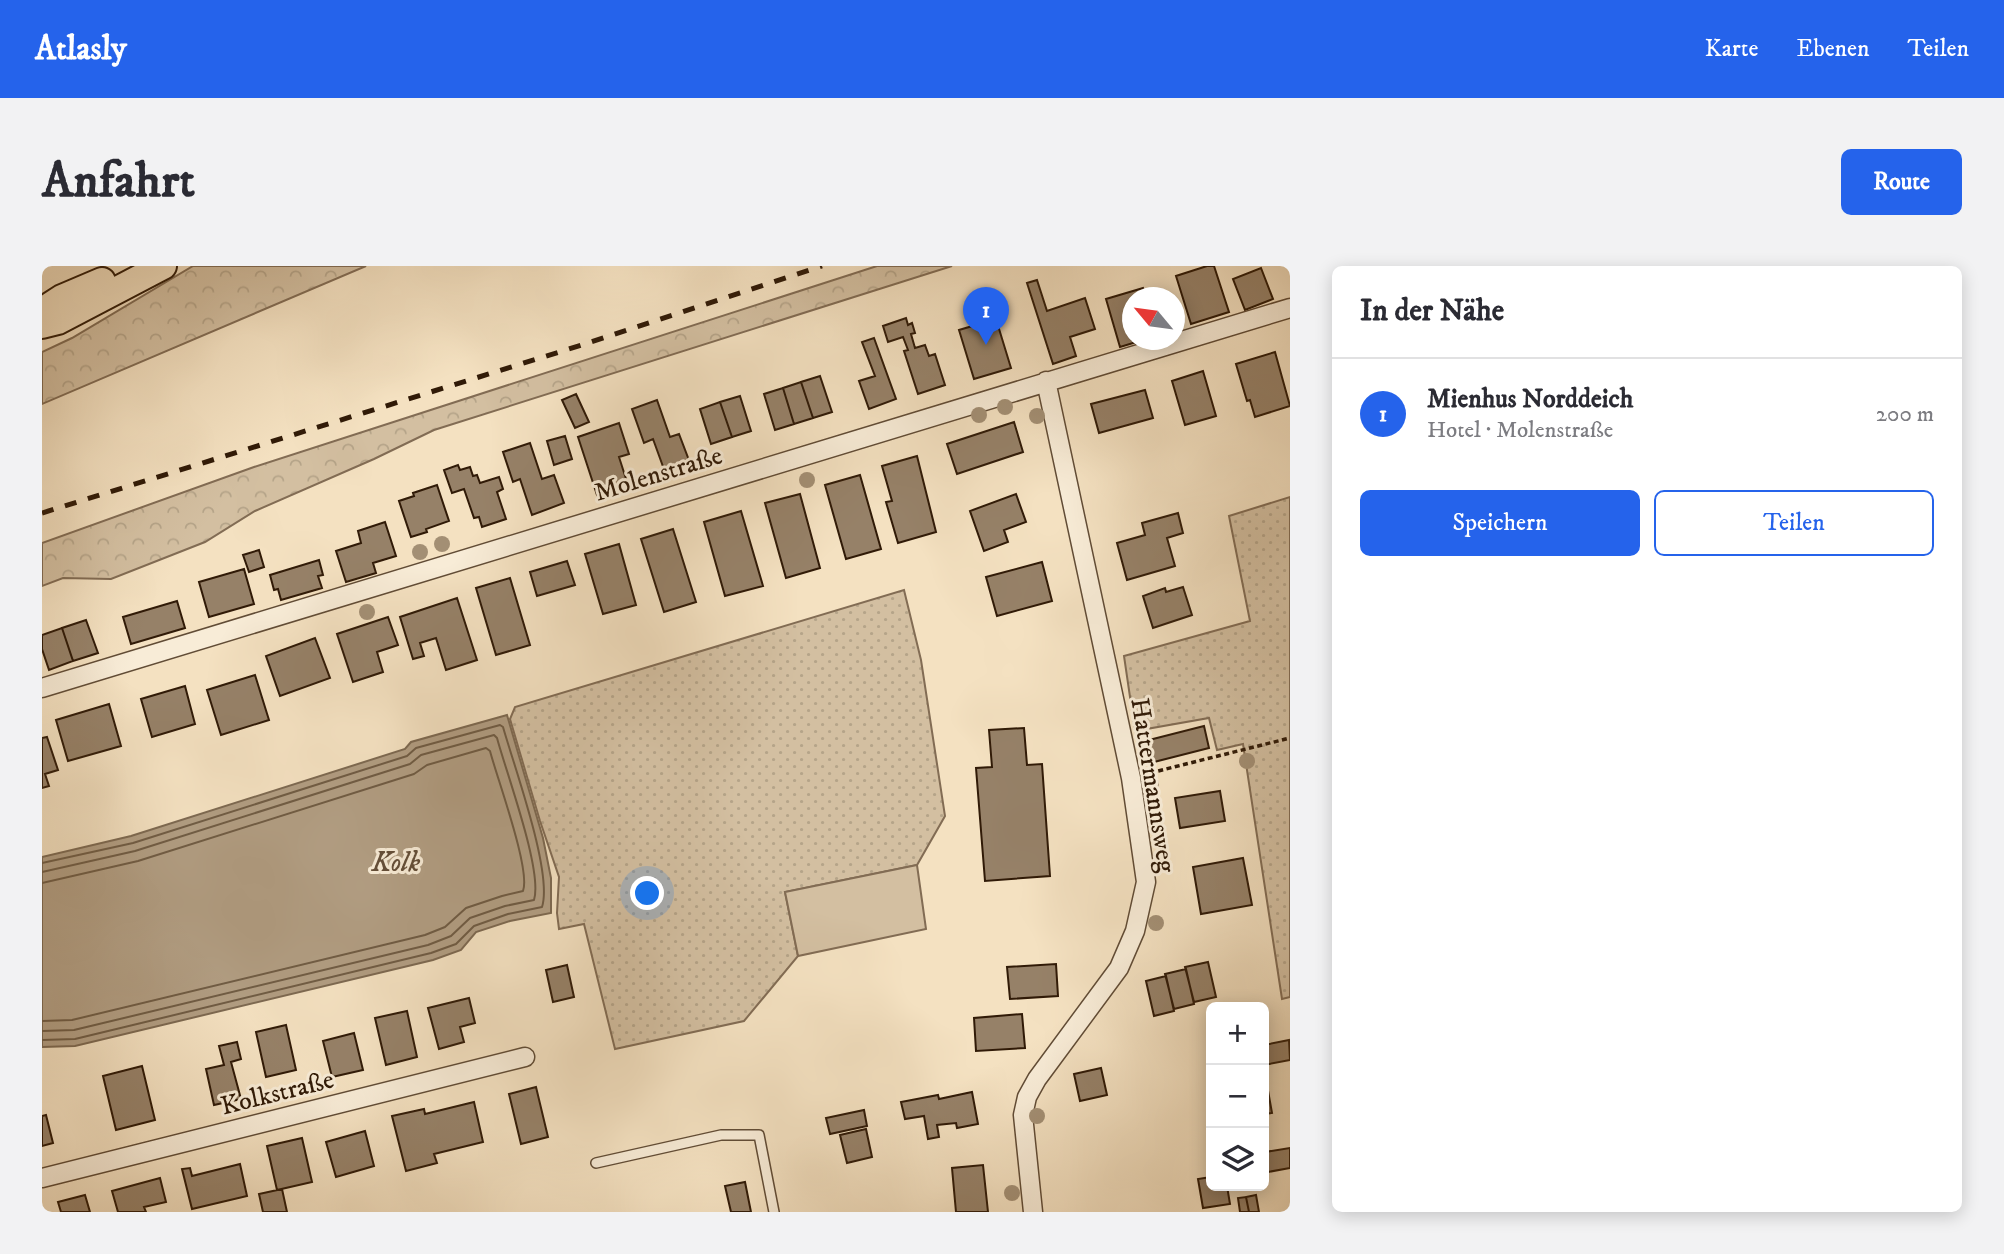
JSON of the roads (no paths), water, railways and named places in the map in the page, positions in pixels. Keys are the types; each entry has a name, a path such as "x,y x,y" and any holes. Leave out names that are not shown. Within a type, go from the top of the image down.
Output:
{"main road":[{"path":"49,301 139,266"},
{"path":"42,325 58,321 163,266"}],"street":[{"name":"Molenstraße","path":"42,688 1290,308"},
{"name":"Hattermannsweg","path":"1033,1212 1023,1115 1027,1097 1037,1079 1114,977 1135,931 1146,882 1131,778 1046,381"},
{"name":"Kolkstraße","path":"42,1178 525,1056"}],"lane":[{"path":"596,1163 721,1135 759,1135 774,1212"}],"water":[{"name":"Kolk","path":"507,715 543,838 551,878 551,913 510,921 476,932 461,950 433,960 75,1046 42,1047 42,857 131,836 405,749 411,742"}],"railway":[{"path":"42,513 585,344 822,266"}],"place":[{"name":"Mienhus Norddeich","path":"986,345"}]}
